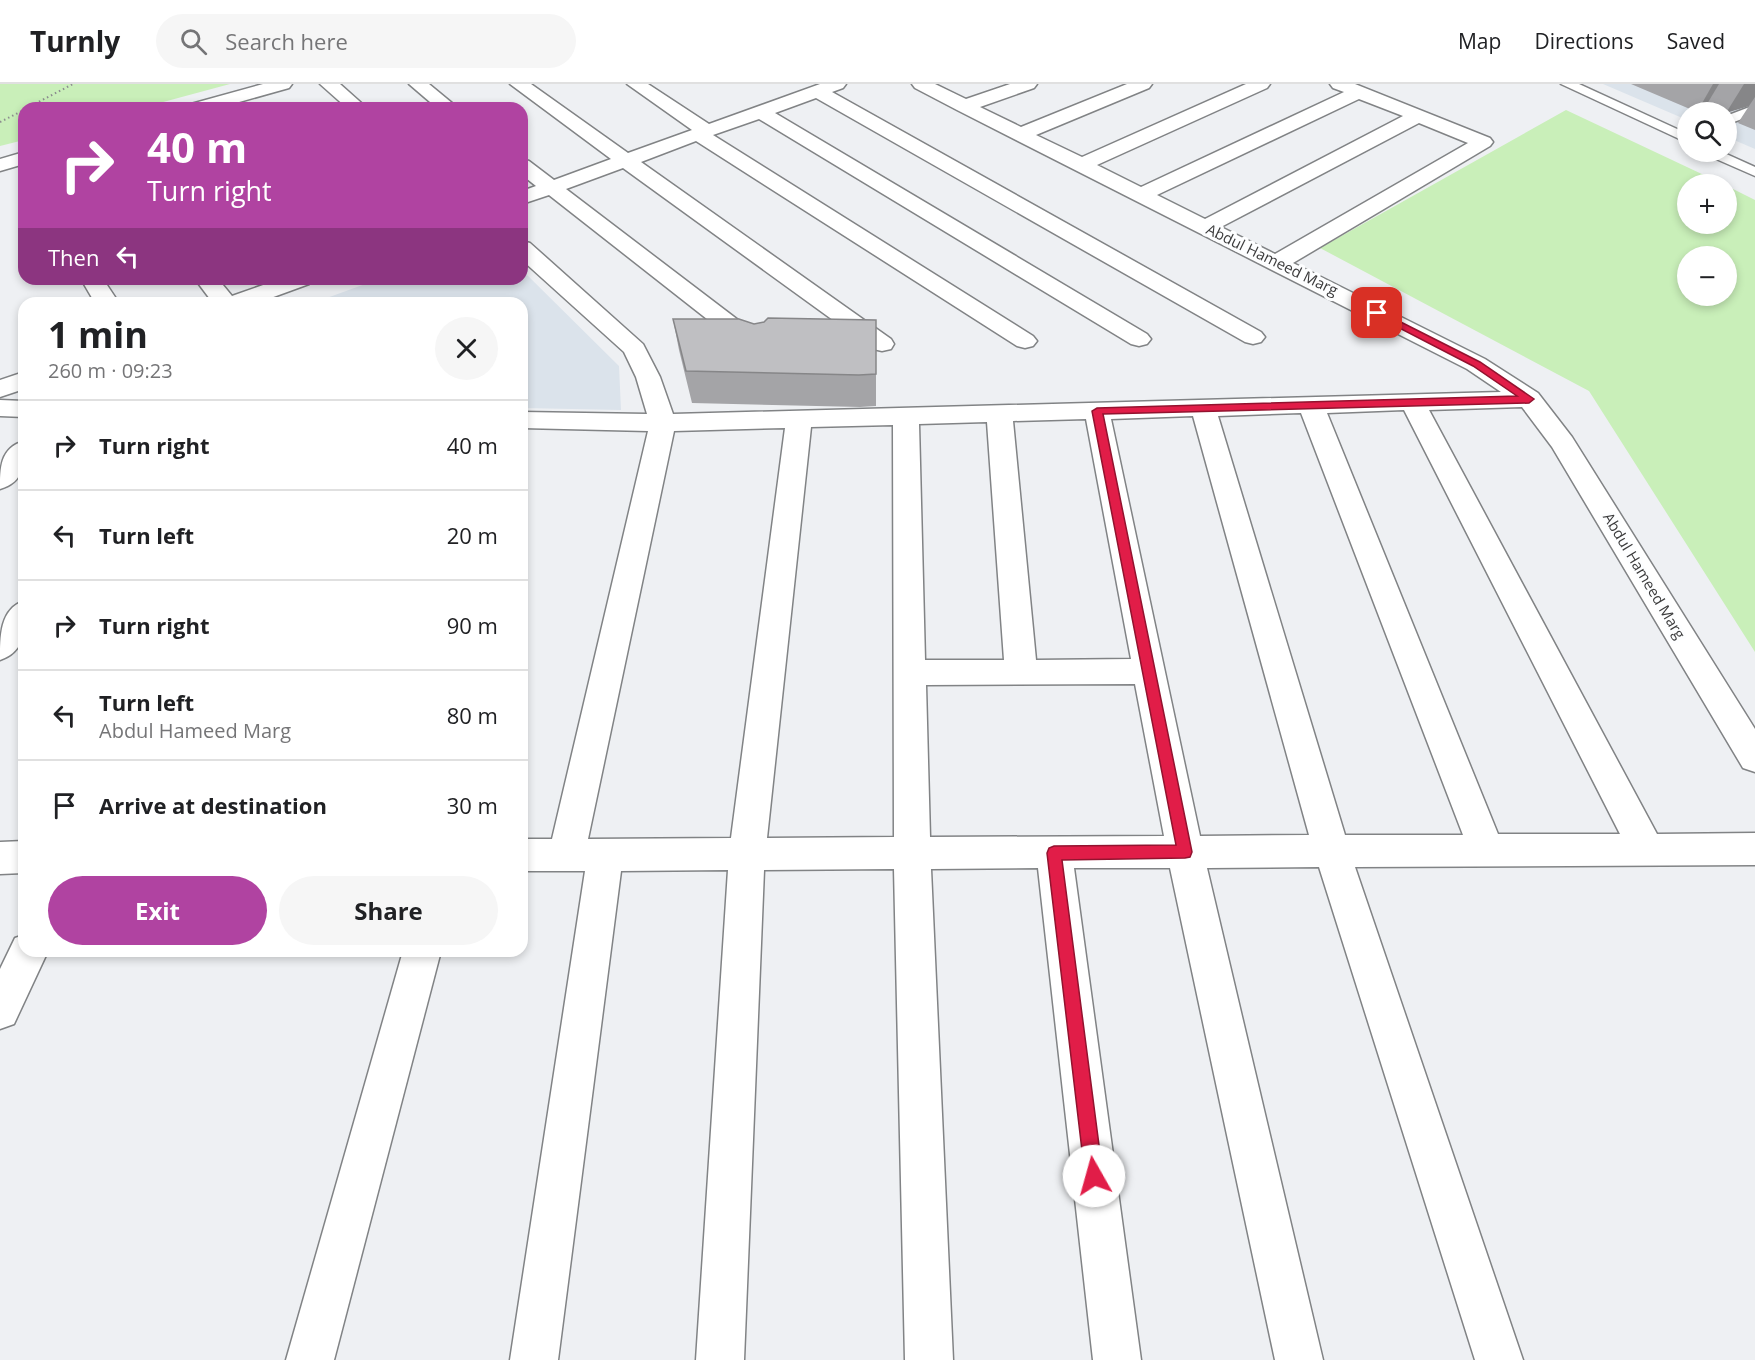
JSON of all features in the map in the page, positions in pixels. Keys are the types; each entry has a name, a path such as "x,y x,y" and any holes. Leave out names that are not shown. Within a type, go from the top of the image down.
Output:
{"street":[{"path":"220,102 283,84"},
{"path":"329,84 351,102"},
{"path":"417,84 441,102"},
{"path":"519,84 882,344"},
{"path":"636,84 703,133 1025,341"},
{"path":"528,196 837,84"},
{"name":"Abdul Hameed Marg","path":"921,84 1278,262 1476,364 1529,399 1563,443 1755,758"},
{"path":"964,106 1028,84"},
{"path":"1020,134 1143,84"},
{"path":"1081,165 1261,84"},
{"path":"1278,262 1483,142 1339,84"},
{"path":"817,91 1253,337"},
{"path":"256,92 267,102"},
{"path":"1141,195 1359,92"},
{"path":"761,111 1139,339"},
{"path":"1205,227 1418,116"},
{"path":"528,170 758,346"},
{"path":"528,253 634,349 648,377 663,423 586,855 534,1360"},
{"path":"211,285 220,297"},
{"path":"252,297 284,285"},
{"path":"0,389 18,382"},
{"path":"528,420 663,423 1529,399"},
{"path":"1412,402 1647,850"},
{"path":"1311,405 1487,851"},
{"path":"0,408 18,409"},
{"path":"1203,408 1332,852 1500,1360"},
{"path":"1097,411 1185,852 1299,1360"},
{"path":"999,414 1021,672"},
{"path":"906,416 912,854 929,1360"},
{"path":"720,1360 747,854 799,419"},
{"path":"0,480 18,458"},
{"path":"0,648 18,621"},
{"path":"909,673 1149,671"},
{"path":"528,855 1755,849"},
{"path":"1054,853 1117,1360"},
{"path":"0,1010 26,957"},
{"path":"310,1360 420,957"}],"lane":[{"path":"1568,84 1677,134"},
{"path":"1737,116 1755,109"},
{"path":"1734,162 1755,172"}],"path":[{"path":"39,102 73,84"},
{"path":"0,122 18,113"}],"shaded area":[{"path":"1603,84 1755,84 1755,149 1737,141 1737,102 1677,102 1677,116"},
{"path":"528,276 619,366 621,410 528,408 528,297 330,297 362,285 528,285"}],"green space":[{"path":"0,84 230,84 163,102 18,102 18,142 0,146"},
{"path":"1566,110 1702,174 1677,174 1677,234 1737,234 1737,191 1755,200 1755,652 1589,391 1320,248"}],"building":[{"path":"768,318 876,320 876,374 686,371 673,319 739,319 754,324 764,322"}],"route":[{"path":"1094,1176 1054,853 1185,852 1097,411 1529,399 1476,364 1377,313"}]}
